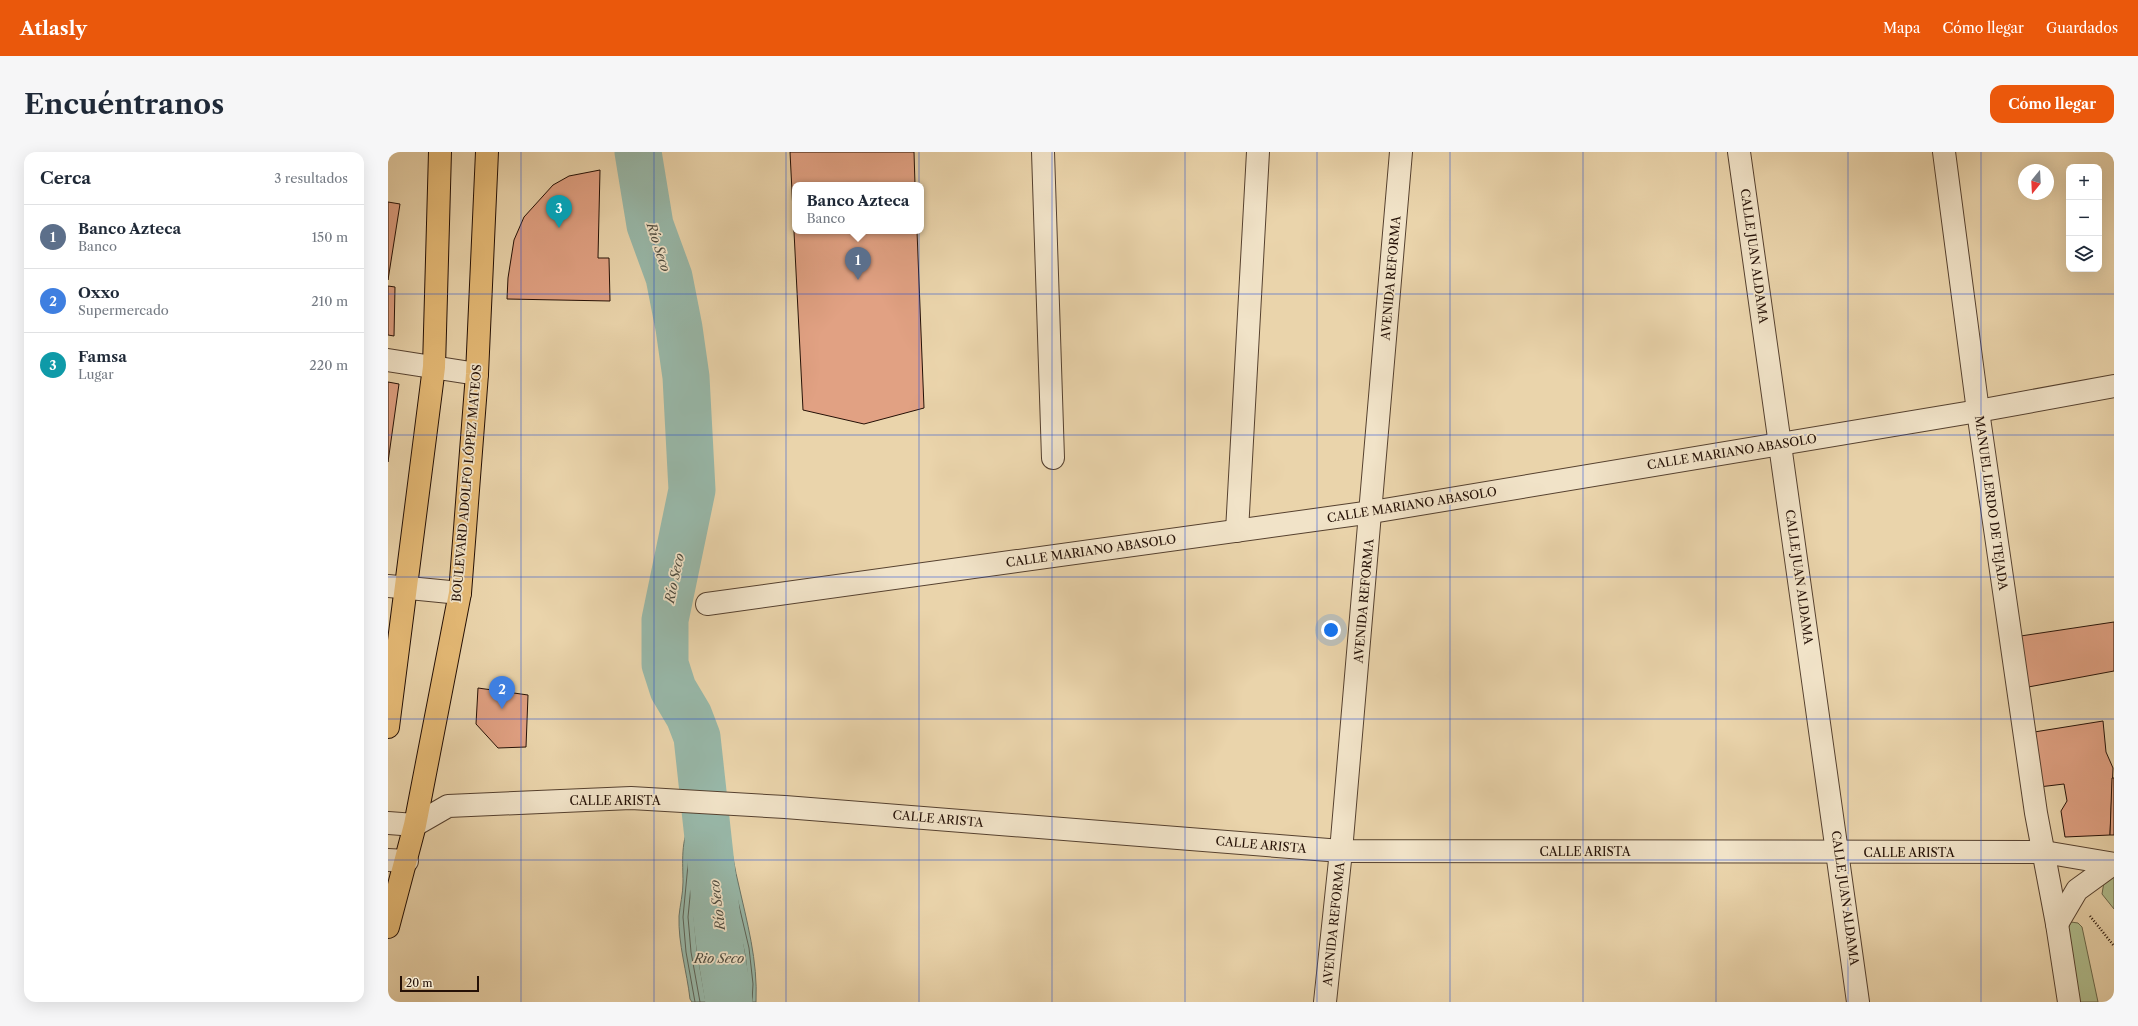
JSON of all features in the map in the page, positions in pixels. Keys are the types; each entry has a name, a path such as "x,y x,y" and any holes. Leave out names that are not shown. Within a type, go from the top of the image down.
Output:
{"main road":[{"path":"388,728 398,587 434,367 440,152"},
{"name":"BOULEVARD ADOLFO LÓPEZ MATEOS","path":"388,927 397,860 415,825 460,593 477,374 487,152"}],"street":[{"path":"1043,152 1053,458"},
{"path":"1237,531 1258,152"},
{"name":"AVENIDA REFORMA","path":"1325,1002 1341,851 1372,512 1401,152"},
{"name":"CALLE JUAN ALDAMA","path":"1739,152 1839,853 1858,1002"},
{"name":"MANUEL LERDO DE TEJADA","path":"1944,152 1978,411 2036,813 2057,924 2069,1002"},
{"path":"388,360 477,374"},
{"name":"CALLE MARIANO ABASOLO","path":"707,604 1372,512 1978,411 2114,386"},
{"path":"398,587 460,593"},
{"name":"CALLE ARISTA","path":"415,825 448,806 631,798 785,807 1341,851 1839,853 2044,852 2114,864"},
{"path":"388,823 415,825"},
{"path":"2057,924 2077,890 2114,864"}],"path":[{"path":"2073,896 2114,946"}],"green space":[{"path":"2114,874 2114,909 2102,894 2104,882"},
{"path":"2071,922 2078,923 2082,927 2098,1002 2079,1002 2068,929"}],"water":[{"name":"Rio Seco","path":"707,818 719,821 724,829 732,851 754,957 756,1002 692,1002 690,999 679,926 683,886 683,851 688,828 692,822"}],"building":[{"path":"790,152 914,152 915,182 792,182 792,192"},
{"path":"600,170 598,258 609,258 610,301 507,299 508,278 514,240 524,217 553,185 569,176"},
{"path":"388,202 400,204 388,280"},
{"path":"794,234 917,234 924,408 864,424 803,410"},
{"path":"388,286 395,287 394,336 388,335"},
{"path":"388,382 399,384 388,462"},
{"path":"2114,622 2114,671 2023,688 2014,637"},
{"path":"478,688 528,695 526,747 498,748 476,724"},
{"path":"2103,721 2106,752 2113,768 2110,835 2065,837 2061,811 2067,801 2064,784 2039,787 2028,733"},
{"path":"2112,778 2114,778 2114,835 2110,835"}],"waterway":[{"name":"Río Seco","path":"638,152 650,225 669,277 679,328 686,377 692,490 665,620 665,664 673,689 689,716 697,737 720,947 729,1002"}],"place":[{"name":"Famsa","path":"559,228"},
{"name":"Banco Azteca","path":"858,280"},
{"name":"Oxxo","path":"502,709"}]}
